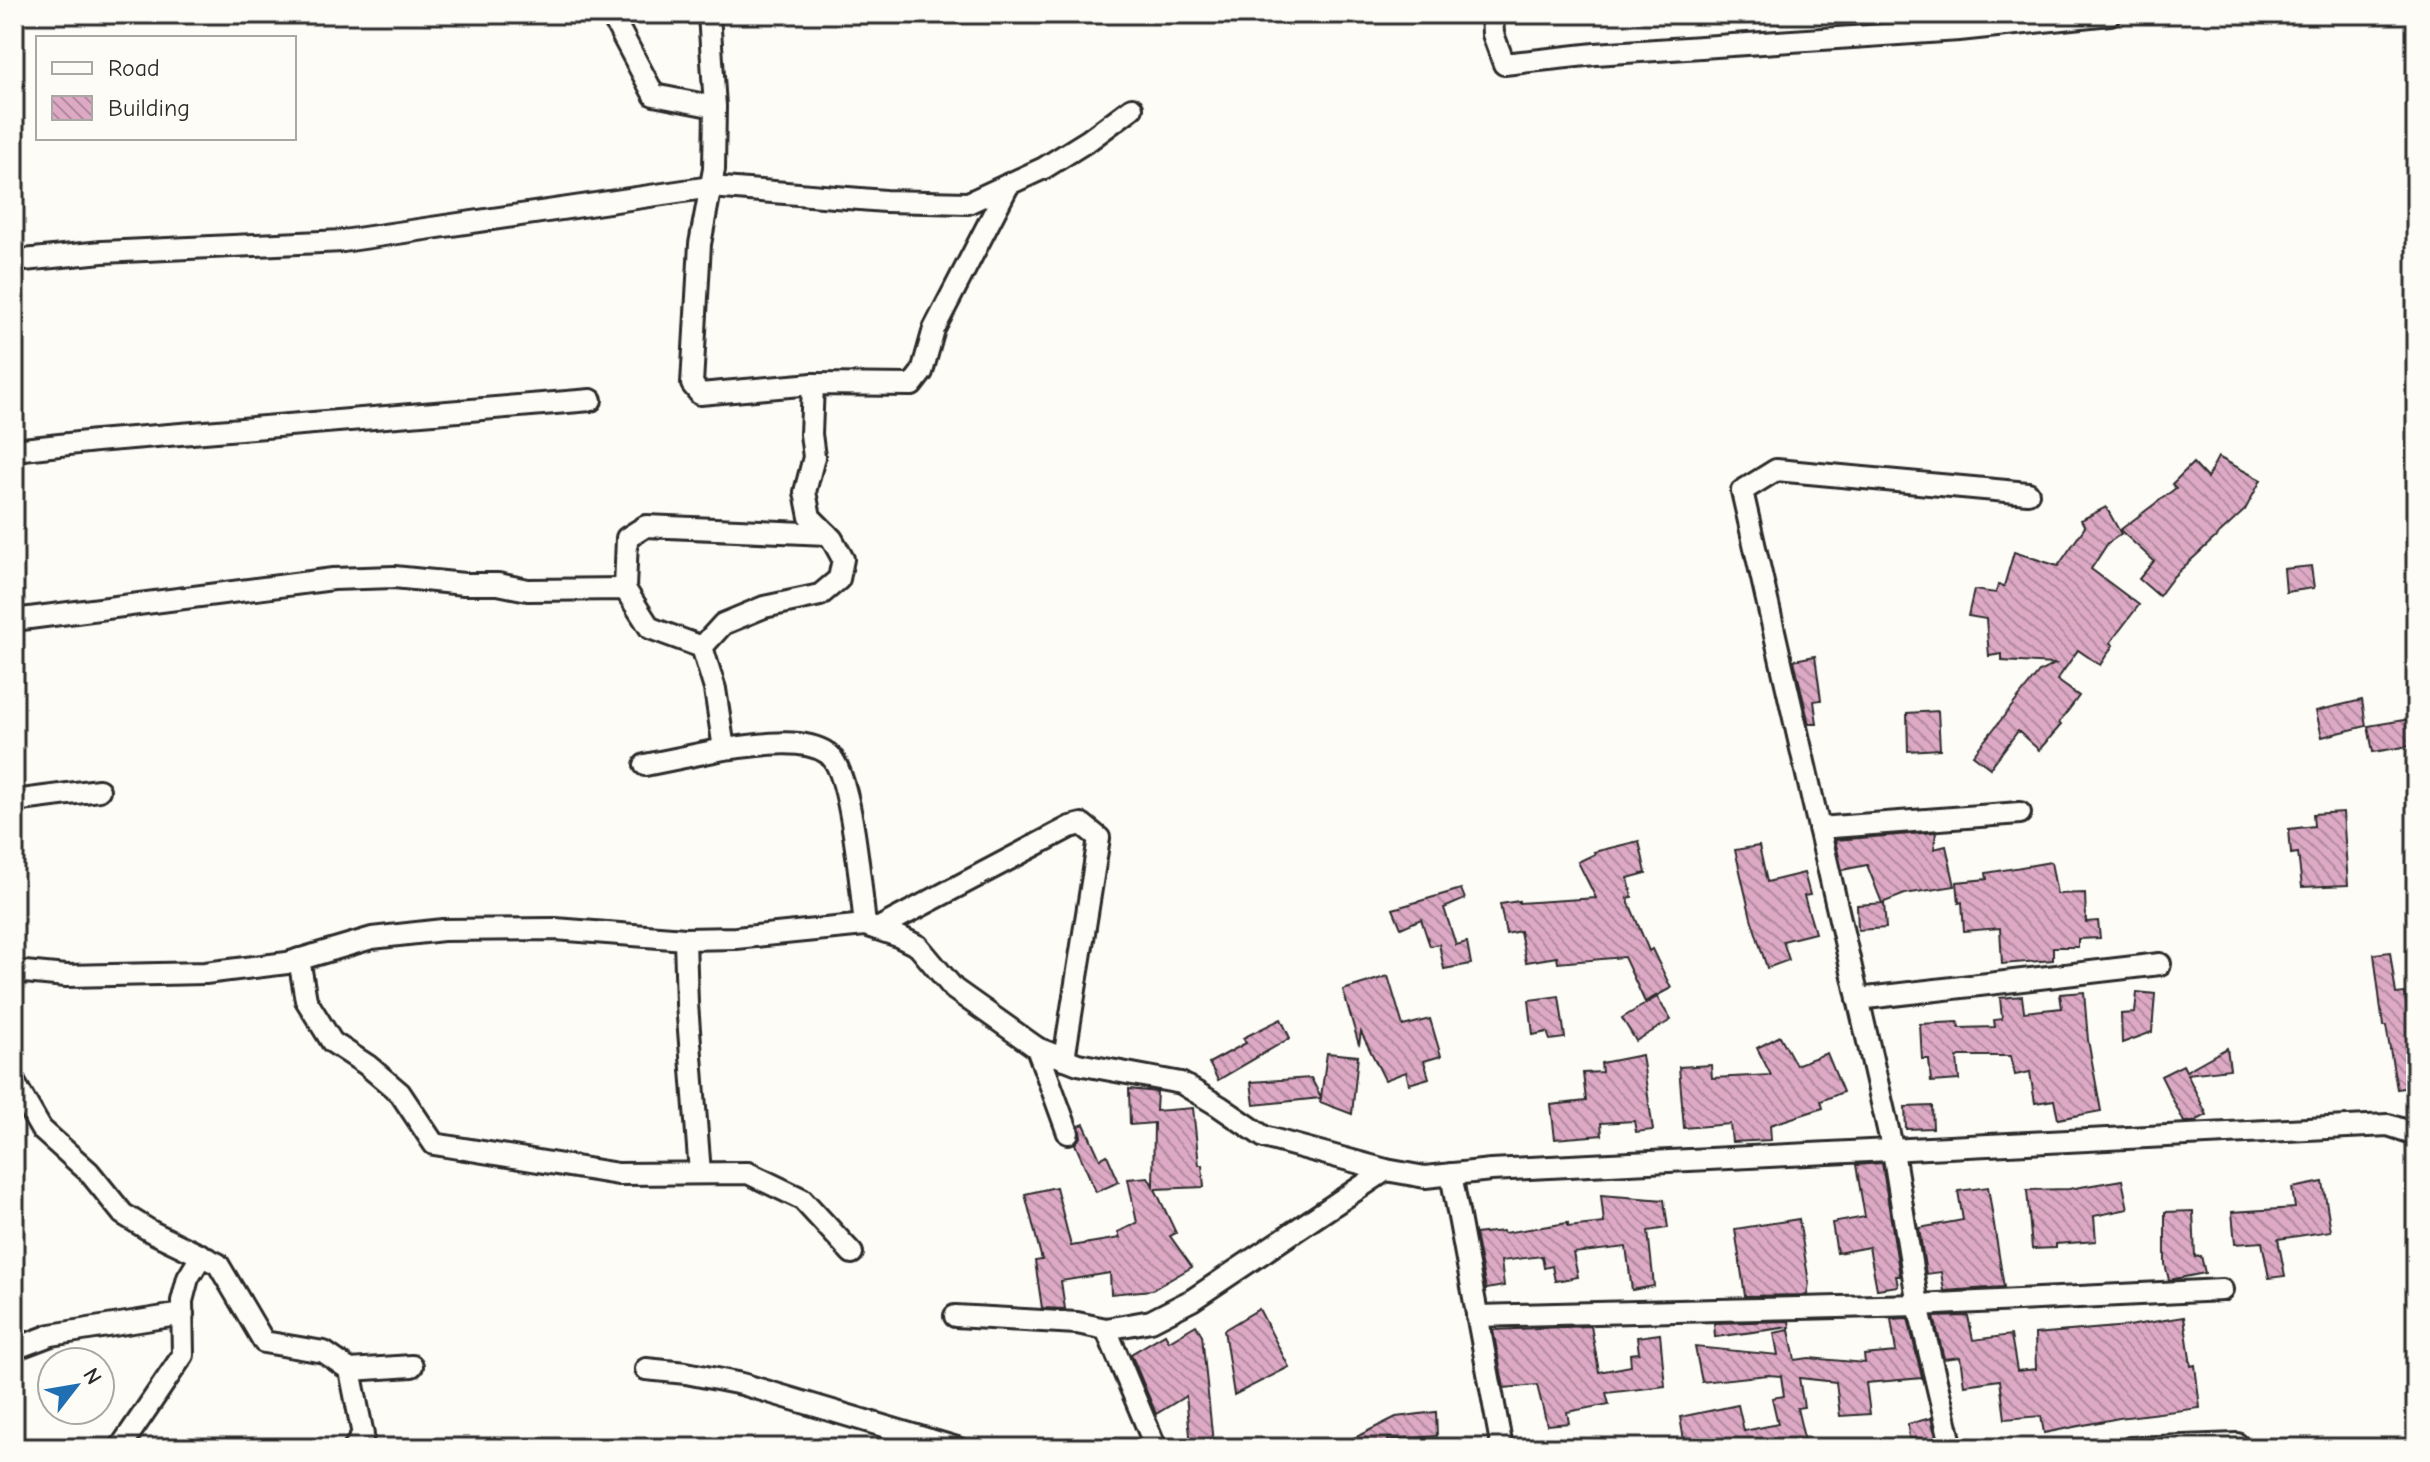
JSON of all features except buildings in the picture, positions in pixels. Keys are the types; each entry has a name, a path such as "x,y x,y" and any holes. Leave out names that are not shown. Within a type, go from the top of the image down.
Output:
{"street":[{"path":"611,14 654,95 715,107"},
{"path":"709,14 715,107 714,169 700,244 692,384 700,394 813,384 912,385 922,372 934,329 1009,184"},
{"path":"1492,14 1493,34 1504,64 1595,54 1959,30 2110,14"},
{"path":"14,261 102,252 343,241 711,187 885,201 968,203 1044,168 1132,108"},
{"path":"702,647 723,624 764,607 820,595 839,579 843,559 827,534 810,517 805,492 814,457 811,434 813,384"},
{"path":"14,450 591,400"},
{"path":"1952,1448 1918,1305 1893,1151 1742,491 1776,470 2028,493"},
{"path":"702,647 650,628 625,589 627,538 646,526 827,534"},
{"path":"14,620 333,579 394,577 498,584 528,590 625,589"},
{"path":"702,647 715,689 724,749"},
{"path":"645,765 724,749 797,743 828,753 843,776 871,927"},
{"path":"14,801 99,790"},
{"path":"1819,828 2020,813"},
{"path":"14,971 66,976 205,973 299,959 372,938 443,930 555,929 685,939 871,927 1070,827 1082,824 1099,838 1064,1059"},
{"path":"871,927 918,946 954,989 1037,1048 1078,1064 1181,1083 1264,1137 1386,1170 1425,1177 2388,1125 2416,1134"},
{"path":"685,939 700,1173"},
{"path":"299,959 306,1000 332,1042 367,1065 400,1093 434,1144 618,1174 748,1173 802,1199 852,1253"},
{"path":"1858,999 2160,964"},
{"path":"1037,1048 1068,1133"},
{"path":"14,1082 41,1129 89,1172 123,1214 152,1232 218,1264 264,1342 324,1352 350,1370 412,1366"},
{"path":"955,1316 1077,1323 1106,1329 1151,1321 1192,1300 1386,1170"},
{"path":"1451,1174 1502,1448"},
{"path":"120,1448 183,1355 182,1301 188,1278 202,1255"},
{"path":"1477,1316 1918,1305 2222,1290"},
{"path":"14,1349 51,1335 183,1314"},
{"path":"1106,1329 1156,1448"},
{"path":"646,1369 742,1384 957,1448"},
{"path":"350,1370 363,1435 354,1448"},
{"path":"2130,1448 2237,1444"}]}
